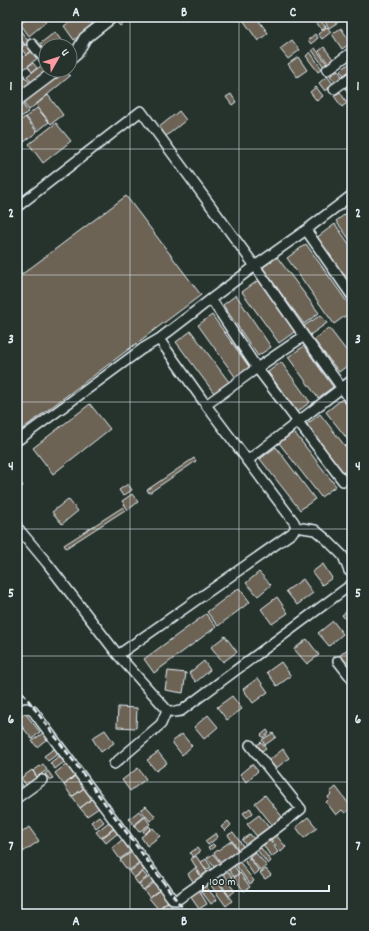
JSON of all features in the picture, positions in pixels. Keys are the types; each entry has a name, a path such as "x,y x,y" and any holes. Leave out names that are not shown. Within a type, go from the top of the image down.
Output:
{"street":[{"path":"78,50 86,38 112,17"},
{"path":"32,44 38,51"},
{"path":"327,70 352,52"},
{"path":"334,89 352,76"},
{"path":"17,100 46,78"},
{"path":"17,207 141,111 255,266 352,402"},
{"path":"17,441 142,349 159,340 211,299 352,195"},
{"path":"306,230 352,296"},
{"path":"211,299 257,368 343,481"},
{"path":"206,405 304,336"},
{"path":"159,340 294,522 296,527"},
{"path":"248,461 352,380"},
{"path":"17,527 47,563 118,655 167,710 178,712 350,585 351,571 343,556 315,530 296,527"},
{"path":"118,655 292,533 296,527"},
{"path":"338,662 352,679"},
{"path":"17,711 26,708 33,711 174,900 177,900 232,861 301,809 250,745"},
{"path":"114,764 161,724 167,710"},
{"path":"17,798 42,780"}],"building":[{"path":"26,17 42,17 46,22 29,36 19,22"},
{"path":"77,17 88,17 94,25 77,38 73,38 64,26"},
{"path":"90,17 104,17 96,23"},
{"path":"118,17 131,17 120,26 115,20"},
{"path":"241,17 256,17 268,33 258,41"},
{"path":"322,17 346,17 329,28"},
{"path":"318,18 326,27 322,30 315,21"},
{"path":"17,26 29,42 25,45 17,34"},
{"path":"327,27 331,32 322,39 318,34"},
{"path":"341,28 351,43 342,49 332,34"},
{"path":"55,32 59,38 47,38"},
{"path":"315,34 318,38 311,44 308,40"},
{"path":"17,35 24,44 17,50"},
{"path":"292,40 300,50 288,59 280,49"},
{"path":"29,42 34,49 26,55 21,48"},
{"path":"324,47 333,59 328,63 319,51"},
{"path":"315,48 327,64 324,67 312,50"},
{"path":"33,50 38,56 38,58 24,69 18,61"},
{"path":"310,52 322,69 318,72 306,56"},
{"path":"298,57 307,70 297,77 288,64"},
{"path":"33,63 37,68 32,72 28,66"},
{"path":"350,63 352,66 352,72 346,77 340,71"},
{"path":"19,68 25,76 19,80 17,77 17,69"},
{"path":"38,68 38,78 41,78 33,85 27,76"},
{"path":"338,70 343,78 336,83 330,76"},
{"path":"327,76 334,85 325,91 319,83"},
{"path":"25,77 32,85 24,91 18,83"},
{"path":"53,78 68,78 29,110 23,103"},
{"path":"352,83 352,94 350,96 345,88"},
{"path":"316,87 323,96 317,101 310,92"},
{"path":"340,92 347,103 342,107 334,96"},
{"path":"231,94 236,102 232,105 226,97"},
{"path":"48,95 63,115 51,124 36,105"},
{"path":"22,104 28,112 17,120 17,108"},
{"path":"37,108 49,122 38,131 26,117"},
{"path":"179,111 186,120 165,137 158,128"},
{"path":"25,117 37,132 24,142 17,133 17,124"},
{"path":"56,123 71,141 43,163 29,144"},
{"path":"126,196 201,295 21,430 17,424 17,278"},
{"path":"352,209 352,243 336,221"},
{"path":"335,224 352,248 352,289 316,238"},
{"path":"306,244 352,309 352,311 334,324 287,258"},
{"path":"277,257 319,313 304,324 262,268"},
{"path":"260,279 297,330 279,343 242,292"},
{"path":"236,295 271,347 258,356 223,305"},
{"path":"212,315 250,368 236,378 198,325"},
{"path":"321,315 327,323 310,335 304,326"},
{"path":"329,328 352,358 352,362 339,372 314,340"},
{"path":"191,331 229,382 214,393 176,342"},
{"path":"304,346 333,387 318,398 288,357"},
{"path":"281,362 310,402 297,412 268,372"},
{"path":"342,399 352,411 352,445 326,412"},
{"path":"90,404 110,429 53,474 33,448"},
{"path":"320,414 352,455 352,475 348,478 306,425"},
{"path":"294,432 336,486 321,497 279,443"},
{"path":"276,447 315,499 300,510 260,459"},
{"path":"194,458 196,461 149,493 147,490"},
{"path":"17,478 23,486 17,490"},
{"path":"128,484 132,490 123,496 119,490"},
{"path":"132,494 138,502 128,510 122,501"},
{"path":"68,499 78,511 62,524 52,512"},
{"path":"123,507 125,510 66,548 64,545"},
{"path":"323,564 332,578 322,585 312,572"},
{"path":"259,572 271,585 258,596 246,583"},
{"path":"303,579 313,593 297,605 286,591"},
{"path":"239,588 250,602 218,626 207,612"},
{"path":"277,597 288,613 272,624 261,609"},
{"path":"352,607 352,628 342,615"},
{"path":"206,614 216,627 154,673 144,659"},
{"path":"333,621 343,634 329,646 318,633"},
{"path":"225,636 237,652 223,662 211,647"},
{"path":"307,639 319,655 307,664 294,649"},
{"path":"352,645 352,662 346,667 338,657"},
{"path":"204,661 210,670 196,682 189,673"},
{"path":"281,662 291,676 277,686 267,672"},
{"path":"352,662 352,675 346,667"},
{"path":"168,671 186,673 183,693 165,690"},
{"path":"258,678 268,692 253,703 243,689"},
{"path":"232,696 242,709 227,720 217,707"},
{"path":"118,707 137,708 136,728 117,727"},
{"path":"24,712 40,732 32,739 17,720 17,718"},
{"path":"208,715 218,727 204,739 194,727"},
{"path":"105,730 114,743 101,752 92,738"},
{"path":"267,730 269,733 263,738 261,735"},
{"path":"43,733 48,738 37,747 32,741"},
{"path":"273,733 276,737 265,745 262,740"},
{"path":"182,734 192,746 182,755 172,742"},
{"path":"261,742 266,748 262,751 257,745"},
{"path":"55,748 59,753 48,761 44,756"},
{"path":"283,749 289,758 274,770 267,762"},
{"path":"158,752 167,763 156,771 147,760"},
{"path":"59,756 64,762 55,769 50,763"},
{"path":"43,764 47,770 37,777 33,771"},
{"path":"67,764 75,776 64,785 55,773"},
{"path":"252,764 258,771 246,782 240,774"},
{"path":"138,768 146,779 130,791 122,780"},
{"path":"32,770 37,777 26,785 21,778"},
{"path":"48,771 53,778 50,780 45,774"},
{"path":"75,776 84,788 72,797 64,785"},
{"path":"17,778 26,790 17,793"},
{"path":"336,787 352,808 345,813 342,810 336,815 326,802 331,794 330,792"},
{"path":"84,788 92,799 80,808 72,797"},
{"path":"265,795 283,818 273,826 255,803"},
{"path":"92,799 99,808 87,816 80,808"},
{"path":"146,806 156,817 150,821 141,810"},
{"path":"250,808 253,813 247,818 243,813"},
{"path":"139,811 144,817 134,825 129,819"},
{"path":"259,815 271,830 259,839 247,824"},
{"path":"99,816 104,822 96,828 91,822"},
{"path":"145,817 150,824 139,832 134,826"},
{"path":"308,817 317,828 304,838 296,827"},
{"path":"228,821 231,825 225,831 221,827"},
{"path":"109,822 114,828 101,838 96,832"},
{"path":"149,826 151,828 145,834 143,831"},
{"path":"29,827 39,841 20,854 17,850 17,836"},
{"path":"153,828 160,836 147,846 141,837"},
{"path":"114,829 118,833 106,843 102,838"},
{"path":"233,832 245,849 240,852 228,835"},
{"path":"216,833 218,837 208,845 205,841"},
{"path":"250,834 254,839 246,845 242,840"},
{"path":"275,834 286,847 281,852 270,838"},
{"path":"269,839 278,852 271,857 263,844"},
{"path":"122,840 131,851 120,859 112,848"},
{"path":"231,841 239,852 222,864 214,853"},
{"path":"213,844 215,846 210,850 208,847"},
{"path":"197,848 200,852 193,857 190,853"},
{"path":"261,848 271,861 268,864 257,850"},
{"path":"132,852 140,863 128,871 120,860"},
{"path":"255,852 267,866 261,871 249,857"},
{"path":"213,854 221,864 215,868 207,858"},
{"path":"196,856 208,873 202,877 191,859"},
{"path":"249,858 259,871 254,875 245,862"},
{"path":"206,859 211,867 206,870 201,862"},
{"path":"239,861 254,881 250,884 235,864"},
{"path":"232,863 239,873 234,877 227,867"},
{"path":"140,864 144,870 134,878 129,872"},
{"path":"195,868 202,878 194,883 188,874"},
{"path":"266,869 271,875 265,879 260,873"},
{"path":"227,871 233,878 229,881 223,874"},
{"path":"143,872 147,877 138,884 134,878"},
{"path":"240,873 250,887 244,891 234,878"},
{"path":"149,877 153,882 143,890 139,884"},
{"path":"215,878 232,901 226,906 209,883"},
{"path":"226,880 235,891 229,896 221,884"},
{"path":"154,883 159,890 149,897 144,890"},
{"path":"204,884 217,900 211,904 199,888"},
{"path":"160,890 168,901 158,909 149,898"},
{"path":"199,890 207,904 199,909 190,896"},
{"path":"168,902 173,908 165,914 160,914 158,910"},
{"path":"175,908 179,914 167,914"}],"railway":[{"path":"17,685 187,914"}]}
